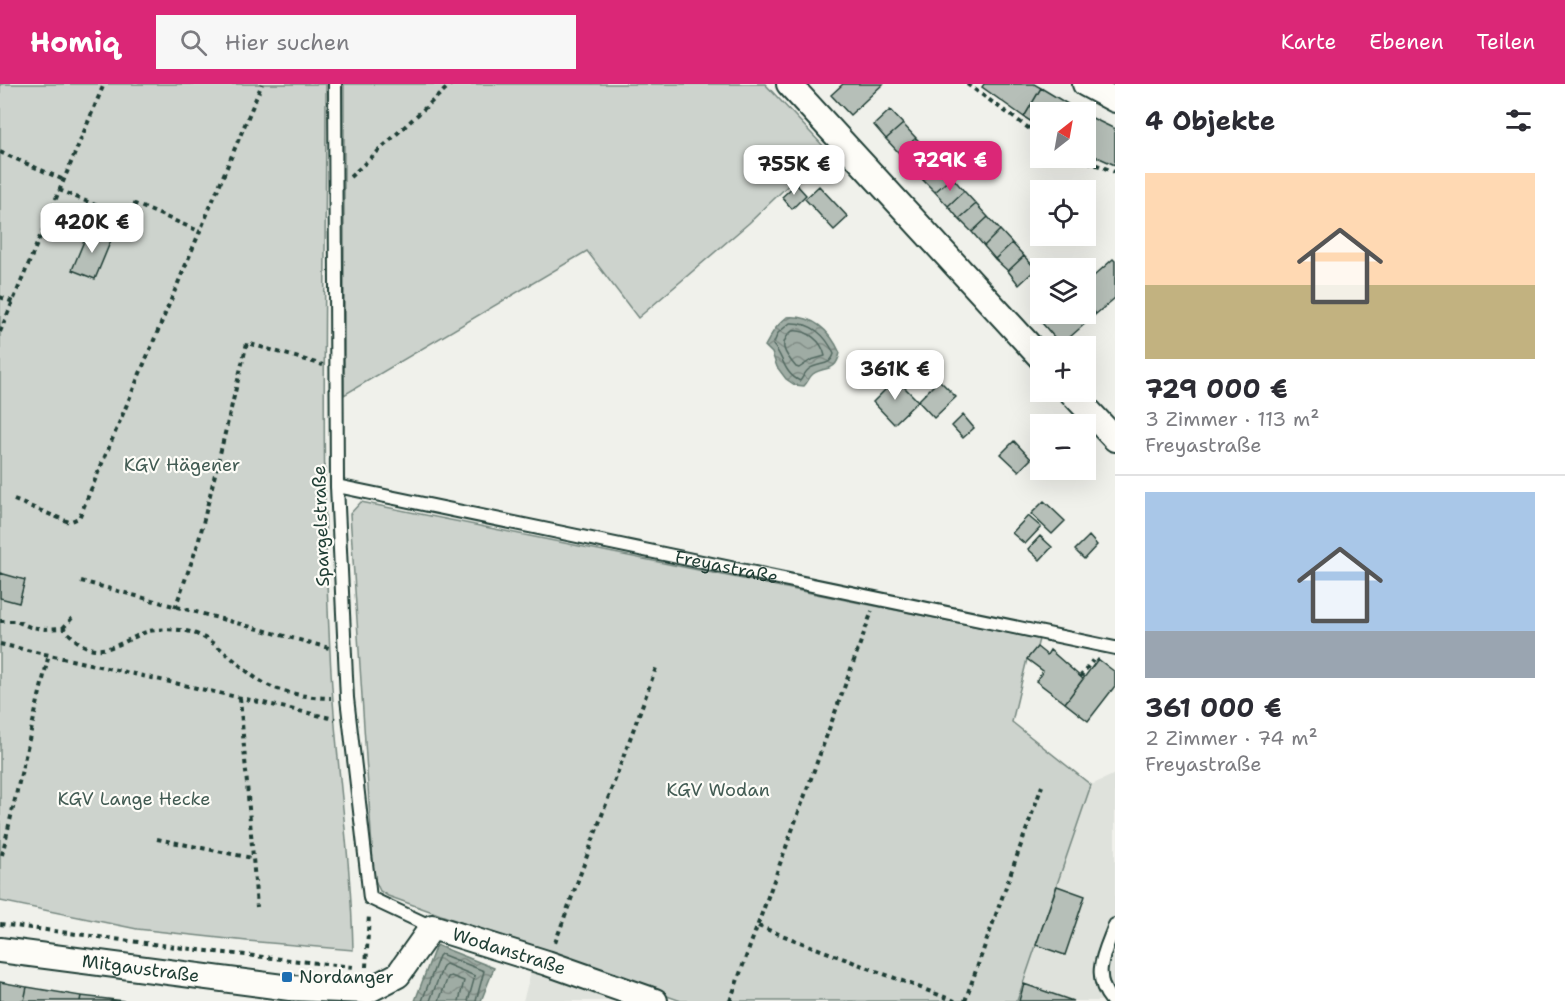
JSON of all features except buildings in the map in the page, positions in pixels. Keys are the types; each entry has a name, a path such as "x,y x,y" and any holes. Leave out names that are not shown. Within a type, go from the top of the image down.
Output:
{"street":[{"path":"789,84 1030,346"},
{"path":"1085,84 1115,100"},
{"path":"1080,402 1115,439"},
{"name":"Wodanstraße","path":"432,927 547,963 655,1001"},
{"name":"Mitgaustraße","path":"0,950 290,988 367,991 398,975 432,927"}],"lane":[{"name":"Spargelstraße","path":"334,84 337,486 344,652 347,698 370,898"},
{"name":"Freyastraße","path":"337,486 1115,648"},
{"path":"370,898 432,927"},
{"path":"1112,1001 1101,986 1100,967 1115,925"}],"path":[{"path":"0,332 104,84"},
{"path":"14,500 69,522 79,518 262,84"},
{"path":"336,190 451,84"},
{"path":"967,84 1030,129"},
{"path":"0,152 64,180"},
{"path":"1096,165 1115,172"},
{"path":"59,190 129,219 135,204 199,231"},
{"path":"0,297 12,302"},
{"path":"175,608 198,544 248,343 337,369"},
{"path":"81,581 344,652"},
{"path":"730,1001 877,599"},
{"path":"63,628 72,618"},
{"path":"0,621 16,621 30,627 45,629 63,628 86,647 99,649 113,647 148,632 164,629 184,630 209,640 259,680 278,689 324,698 347,698"},
{"path":"0,644 350,721"},
{"path":"1080,677 1099,652"},
{"path":"2,855 48,654"},
{"path":"547,963 656,668"},
{"path":"240,698 257,907"},
{"path":"965,1001 1042,786"},
{"path":"157,839 252,858"},
{"path":"0,924 200,950 366,968 370,898"},
{"path":"758,926 955,1001"}],"shaded area":[{"path":"1115,774 1115,1001 1017,1001 1091,785"},
{"path":"532,968 626,1001 523,1001"}],"green space":[{"path":"0,84 326,84 324,439 327,581 332,689 349,875 353,950 137,929 0,901"},
{"path":"344,84 765,84 826,149 749,223 638,318 587,251 344,395"},
{"name":"KGV Wodan","path":"361,502 1039,639 1037,647 1027,659 1012,722 1091,785 1017,1001 681,1001 388,896 380,891 374,878 350,514"}],"water":[{"path":"787,317 805,319 820,326 826,331 840,353 836,364 813,374 804,386 795,385 786,379 777,367 772,353 765,346 776,327"},
{"path":"436,945 494,968 481,1001 415,1001"}],"place":[{"name":"Nordanger","path":"287,977"}],"park label":[{"name":"KGV Hägener","path":"182,465"},
{"name":"KGV Lange Hecke","path":"134,799"}]}
